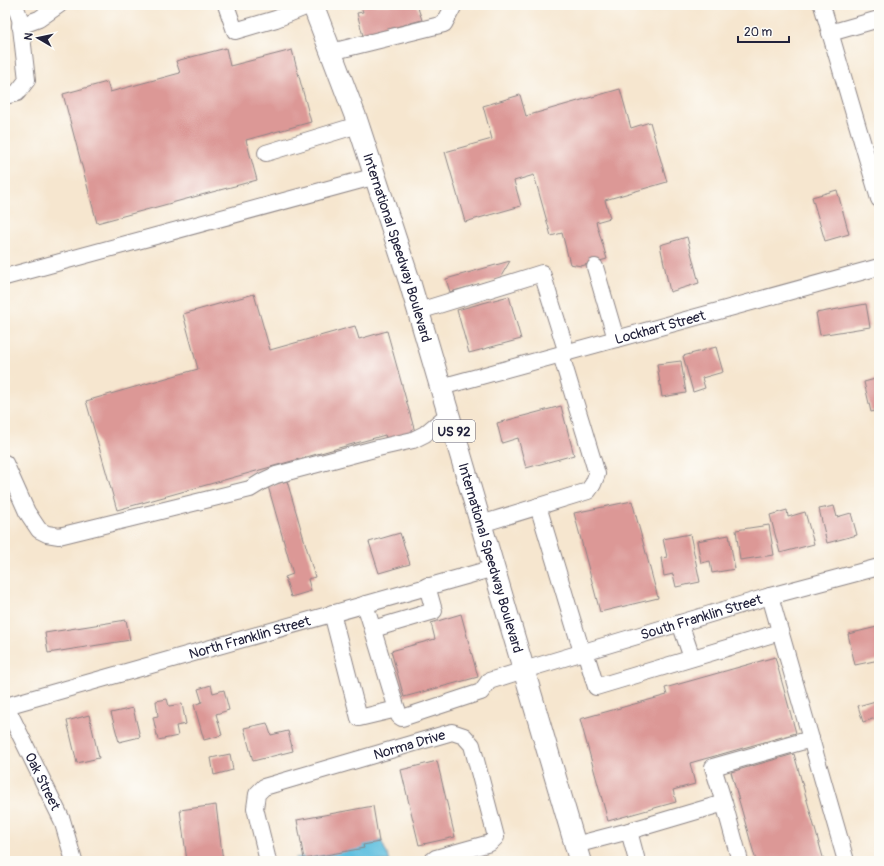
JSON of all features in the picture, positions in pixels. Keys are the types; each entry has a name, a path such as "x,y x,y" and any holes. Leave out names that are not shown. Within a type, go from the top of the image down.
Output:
{"main road":[{"name":"International Speedway Boulevard","path":"312,5 331,52 376,176 419,311 578,853"}],"street":[{"path":"5,96 17,93 27,80 20,26 15,5"},
{"path":"20,26 39,19 59,5"},
{"path":"226,5 234,30 276,19 312,5"},
{"path":"331,52 444,24 453,5"},
{"path":"822,5 879,200"},
{"path":"830,33 879,19"},
{"path":"266,153 358,125"},
{"path":"5,277 376,176"},
{"name":"Lockhart Street","path":"441,388 879,267"},
{"path":"596,268 616,339"},
{"path":"419,311 542,273 597,474 588,491 481,524"},
{"path":"5,464 27,512 39,530 46,534 59,536 250,489 276,475 412,440 424,434 449,414"},
{"path":"538,506 596,687 780,632"},
{"name":"South Franklin Street","path":"400,713 481,692 489,681 524,670 770,596 879,567"},
{"name":"North Franklin Street","path":"6,705 494,568"},
{"path":"373,629 434,611 427,586"},
{"path":"770,596 846,861"},
{"path":"332,613 359,718 400,713 365,604"},
{"path":"680,623 692,658"},
{"name":"Oak Street","path":"6,705 9,723 62,820 74,861"},
{"name":"Norma Drive","path":"268,861 255,808 257,794 264,787 452,732 464,736 472,745 496,837 490,843 436,858 432,861"},
{"path":"740,861 713,767 811,739"},
{"path":"578,853 629,831 724,803"},
{"path":"629,831 637,861"}],"water":[{"path":"381,840 390,861 296,861 295,858"}],"building":[{"path":"360,5 417,5 422,20 363,36 357,13 363,12"},
{"path":"226,48 230,66 292,50 311,122 246,140 257,180 97,223 63,94 107,82 110,92 180,73 176,61"},
{"path":"620,89 631,128 650,122 667,182 605,200 610,218 596,222 607,259 581,266 570,264 562,233 551,236 534,175 514,181 521,206 465,222 445,152 492,139 483,106 520,95 526,116"},
{"path":"837,190 849,234 825,241 812,197"},
{"path":"687,237 699,283 670,292 660,245"},
{"path":"510,261 500,278 450,292 446,279"},
{"path":"254,294 270,350 355,326 359,339 387,331 415,432 387,440 385,435 117,510 86,401 198,369 183,314"},
{"path":"509,296 521,339 469,353 457,310"},
{"path":"866,304 870,327 820,335 816,313"},
{"path":"716,347 723,372 702,378 705,388 693,392 683,356"},
{"path":"681,361 686,393 662,397 657,364"},
{"path":"879,378 879,410 871,412 864,382"},
{"path":"561,406 574,455 526,468 518,438 502,443 497,423"},
{"path":"287,481 315,577 308,579 311,591 291,597 285,577 293,574 268,486"},
{"path":"632,501 658,598 600,612 574,513"},
{"path":"834,506 837,517 851,513 857,535 827,543 819,509"},
{"path":"787,510 788,517 805,512 814,544 780,553 770,515"},
{"path":"769,525 774,555 740,560 736,530"},
{"path":"400,533 410,564 379,573 369,542"},
{"path":"690,534 700,582 676,587 673,574 664,576 661,558 667,557 663,539"},
{"path":"729,535 735,569 712,573 710,561 701,563 697,541"},
{"path":"461,614 478,677 404,697 391,651 435,639 431,623"},
{"path":"126,620 130,640 48,653 45,633"},
{"path":"877,627 879,636 879,660 855,665 848,634"},
{"path":"775,657 796,733 690,763 695,784 673,790 676,802 608,821 580,719 667,695 665,688"},
{"path":"211,685 213,693 224,690 229,710 216,714 222,735 204,740 194,705 202,702 198,689"},
{"path":"167,699 169,706 182,704 186,724 176,726 178,736 158,740 153,717 158,716 156,701"},
{"path":"879,700 879,717 863,722 858,706"},
{"path":"133,708 140,737 119,742 111,713"},
{"path":"89,715 99,758 77,763 67,721"},
{"path":"267,723 271,735 288,731 293,751 253,761 244,728"},
{"path":"230,754 233,770 214,775 211,758"},
{"path":"794,754 824,861 756,861 731,772"},
{"path":"437,761 455,837 419,845 401,770"},
{"path":"216,805 223,861 187,861 180,810"},
{"path":"373,806 379,842 363,845 364,848 304,859 297,820"}]}
